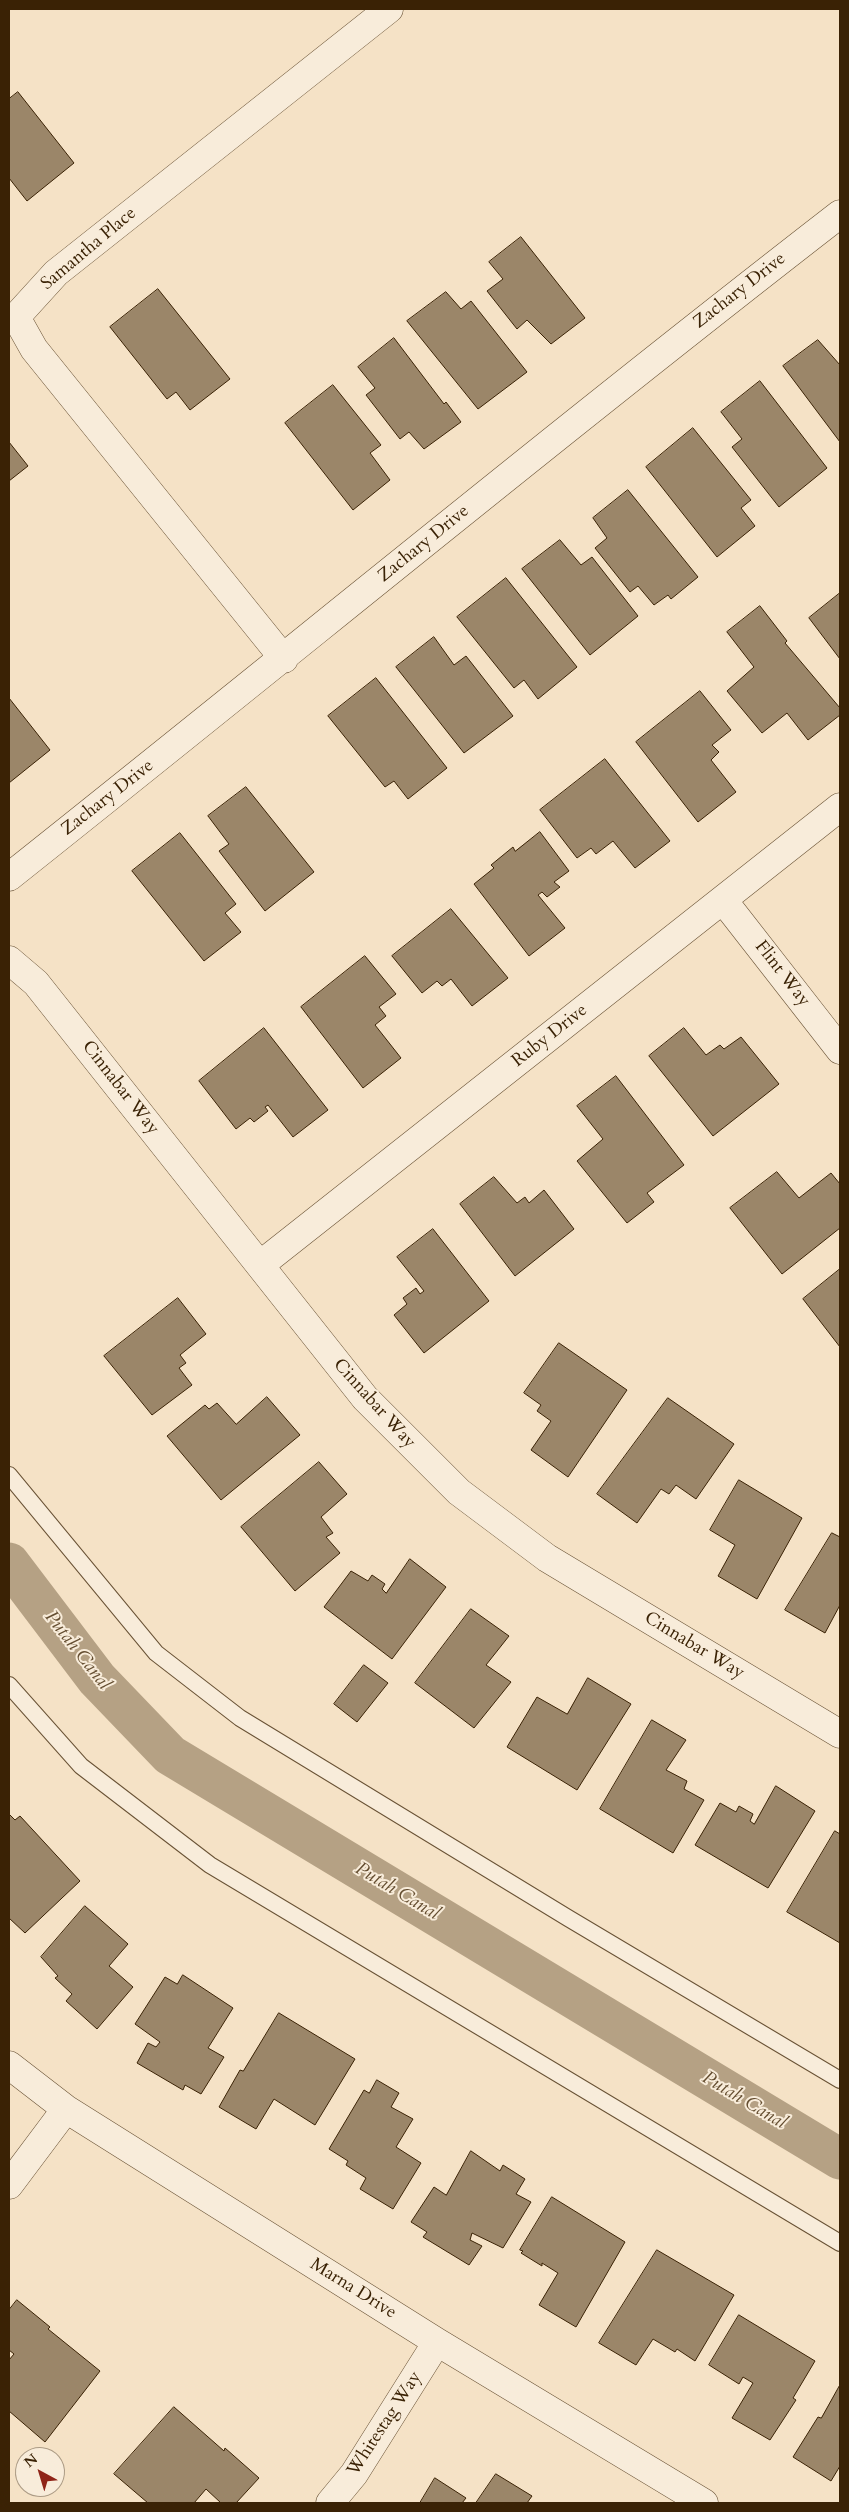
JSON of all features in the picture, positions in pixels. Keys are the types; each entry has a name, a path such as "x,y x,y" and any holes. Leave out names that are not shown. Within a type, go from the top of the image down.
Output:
{"street":[{"name":"Samantha Place","path":"284,659 34,349 16,317 56,273 389,9"},
{"name":"Zachary Drive","path":"9,877 284,659 637,371 840,214"},
{"name":"Ruby Drive","path":"260,1265 840,807"},
{"name":"Flint Way","path":"723,900 840,1050"},
{"name":"Cinnabar Way","path":"9,960 36,983 365,1398 459,1492 547,1558 840,1734"},
{"name":"Marna Drive","path":"9,2065 66,2109 437,2342 704,2503"},
{"path":"9,2185 66,2109"},
{"name":"Whitestag Way","path":"330,2503 354,2474 437,2342"}],"lane":[{"path":"9,1475 156,1653 240,1718 559,1913 840,2080"},
{"path":"9,1684 81,1766 210,1865 840,2243"}],"building":[{"path":"18,92 74,163 27,201 9,178 9,99"},
{"path":"521,237 585,318 551,344 527,320 517,329 487,291 503,279 489,262"},
{"path":"158,289 230,379 190,410 176,392 167,399 110,327"},
{"path":"446,292 461,309 471,301 527,372 478,409 407,321"},
{"path":"394,338 444,404 446,402 461,422 424,449 409,432 400,439 366,395 375,388 358,367"},
{"path":"818,340 840,365 840,442 783,366"},
{"path":"760,381 827,468 779,507 732,447 742,439 721,412"},
{"path":"333,385 381,445 370,453 390,480 353,510 285,423"},
{"path":"693,428 751,500 741,508 755,526 717,557 646,467"},
{"path":"9,442 28,466 9,481"},
{"path":"628,490 698,577 671,599 668,595 654,605 638,586 630,592 595,548 607,538 593,518"},
{"path":"560,540 581,565 592,557 638,616 590,655 522,569"},
{"path":"506,578 577,667 538,699 524,680 514,688 457,617"},
{"path":"840,593 840,659 809,618"},
{"path":"760,606 787,641 785,643 840,708 840,715 808,740 787,713 762,733 727,691 754,667 727,632"},
{"path":"434,637 454,665 466,656 513,716 464,753 396,667"},
{"path":"376,678 447,768 408,799 394,781 385,787 328,716"},
{"path":"700,691 731,730 712,745 719,752 711,760 736,792 698,822 636,742"},
{"path":"9,698 50,750 9,783"},
{"path":"605,759 670,841 635,868 613,841 596,854 591,848 577,858 540,810"},
{"path":"246,787 314,872 265,911 219,851 229,844 208,816"},
{"path":"540,832 569,871 554,882 560,887 547,897 542,892 538,895 565,928 529,956 474,884 494,868 491,865 513,847 515,851"},
{"path":"180,833 236,904 225,913 241,932 204,961 132,871"},
{"path":"451,909 508,978 472,1006 451,979 442,986 437,981 422,993 392,956"},
{"path":"365,956 396,994 379,1007 386,1016 375,1025 401,1058 363,1088 301,1007"},
{"path":"264,1028 328,1110 293,1137 268,1105 265,1107 268,1111 254,1122 250,1118 236,1129 199,1081"},
{"path":"684,1028 706,1055 720,1045 724,1049 741,1037 779,1084 713,1136 649,1056"},
{"path":"616,1076 684,1165 647,1193 654,1202 627,1223 577,1161 603,1139 577,1106"},
{"path":"777,1172 799,1198 831,1173 840,1184 840,1228 782,1274 730,1208"},
{"path":"494,1177 517,1203 525,1197 529,1203 544,1190 574,1229 515,1276 460,1204"},
{"path":"433,1229 489,1301 424,1353 394,1315 407,1304 403,1298 416,1288 420,1294 424,1291 397,1257"},
{"path":"840,1269 840,1347 803,1299"},
{"path":"178,1298 206,1334 180,1355 186,1363 179,1368 192,1385 152,1415 104,1356"},
{"path":"559,1343 627,1390 568,1477 531,1450 551,1421 537,1411 541,1405 524,1393"},
{"path":"267,1397 300,1435 221,1500 167,1436 205,1405 209,1409 217,1403 236,1424"},
{"path":"668,1398 734,1444 696,1499 676,1485 669,1494 661,1489 637,1523 597,1494"},
{"path":"319,1462 347,1494 321,1517 333,1533 326,1537 340,1553 295,1591 241,1527"},
{"path":"739,1480 802,1518 757,1599 718,1576 735,1545 710,1530"},
{"path":"832,1533 840,1537 840,1605 825,1633 785,1610"},
{"path":"410,1559 446,1587 392,1659 324,1607 351,1571 368,1581 372,1575 385,1584 382,1589 386,1593"},
{"path":"471,1609 509,1636 486,1665 511,1682 474,1728 415,1683"},
{"path":"364,1665 388,1683 357,1722 334,1704"},
{"path":"588,1678 631,1704 577,1790 507,1747 537,1697 567,1714"},
{"path":"652,1720 686,1740 666,1770 687,1781 684,1789 704,1800 673,1853 600,1809"},
{"path":"776,1786 815,1811 768,1888 695,1845 720,1803 736,1812 739,1806 753,1814 750,1821 754,1824"},
{"path":"9,1814 15,1820 20,1816 80,1881 25,1933 9,1918"},
{"path":"835,1831 840,1834 840,1943 787,1912"},
{"path":"85,1906 128,1944 109,1966 133,1987 97,2029 66,2001 72,1994 55,1978 58,1976 41,1957"},
{"path":"183,1975 233,2008 208,2048 224,2057 201,2094 185,2085 183,2090 137,2063 148,2043 156,2047 160,2042 135,2024 165,1977 177,1984"},
{"path":"279,2013 355,2059 315,2125 274,2099 256,2129 219,2107 240,2070 243,2071"},
{"path":"377,2080 399,2093 391,2107 413,2119 396,2147 421,2163 393,2209 360,2189 366,2178 346,2165 348,2161 329,2149 364,2090 369,2093"},
{"path":"471,2151 500,2171 503,2165 525,2179 516,2194 531,2202 503,2248 472,2233 470,2240 482,2246 469,2265 423,2237 427,2232 411,2222 434,2187 446,2195"},
{"path":"552,2197 625,2242 576,2327 539,2305 558,2273 542,2263 542,2266 521,2253 523,2251 520,2250"},
{"path":"657,2250 734,2295 695,2361 677,2349 675,2352 653,2339 636,2365 599,2343"},
{"path":"17,2300 50,2327 48,2329 100,2371 45,2442 9,2411 9,2360 14,2354 9,2350 9,2310"},
{"path":"739,2315 815,2361 793,2398 796,2400 770,2440 732,2418 753,2383 743,2377 739,2384 709,2365"},
{"path":"840,2385 840,2466 831,2481 793,2457 818,2417 821,2418"},
{"path":"174,2407 224,2451 225,2448 259,2478 236,2503 221,2503 206,2489 194,2503 148,2503 114,2474"},
{"path":"496,2474 532,2496 527,2503 476,2503"},
{"path":"435,2478 466,2498 462,2503 420,2503"}],"waterway":[{"name":"Putah Canal","path":"9,1563 97,1679 170,1755 840,2159"}]}
